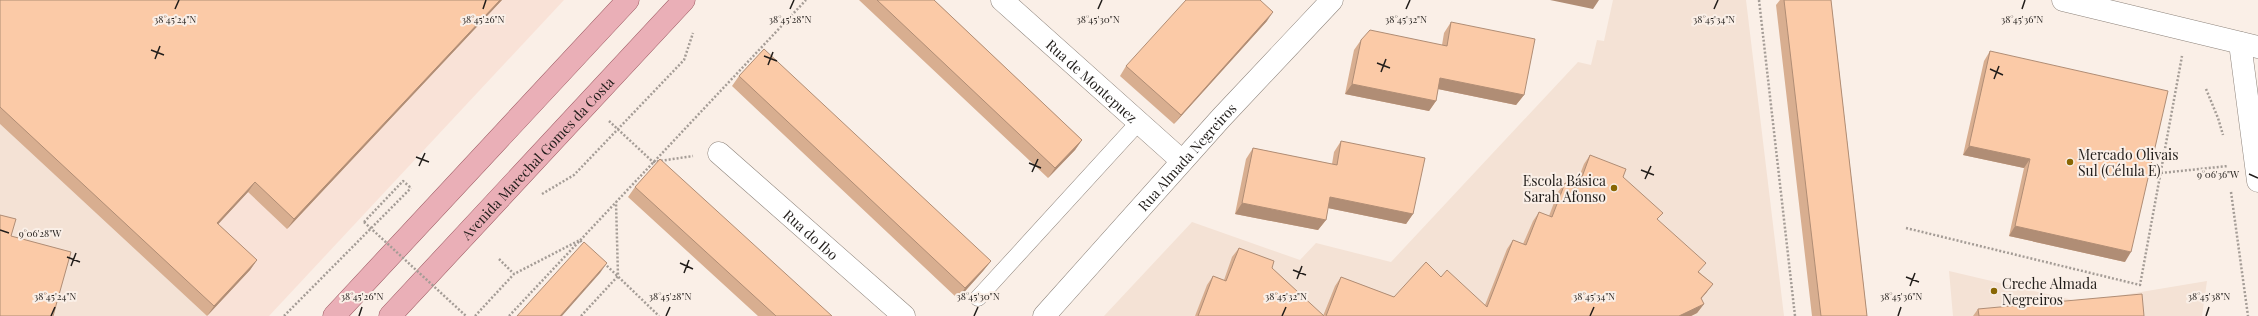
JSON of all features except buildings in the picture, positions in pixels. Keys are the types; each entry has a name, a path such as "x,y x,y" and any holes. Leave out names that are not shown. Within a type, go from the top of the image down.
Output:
{"main road":[{"path":"334,316 628,0"},
{"name":"Avenida Marechal Gomes da Costa","path":"390,316 684,0"}],"street":[{"name":"Rua de Montepuez","path":"1002,0 1182,161"},
{"name":"Rua Almada Negreiros","path":"1044,316 1182,161 1332,0"},
{"path":"2063,0 2249,45 2258,180"},
{"name":"Rua do Ibo","path":"719,153 904,316"}],"lane":[{"path":"978,298 1138,123"}],"path":[{"path":"509,316 806,0"},
{"path":"1760,0 1795,316"},
{"path":"536,198 574,175 684,60 694,27"},
{"path":"1906,228 2140,286 2186,30"},
{"path":"2206,89 2218,118 2224,141"},
{"path":"589,102 653,162"},
{"path":"653,162 719,153"},
{"path":"2227,160 2229,174"},
{"path":"2161,173 2228,166"},
{"path":"403,181 364,222 466,316"},
{"path":"284,316 411,188"},
{"path":"2231,189 2248,316"},
{"path":"581,316 618,276 616,202"},
{"path":"580,240 585,245"},
{"path":"475,316 514,274 580,240"},
{"path":"499,260 514,274"},
{"path":"602,261 659,316"},
{"path":"437,299 442,293"}],"shaded area":[{"path":"0,0 564,0 269,316 207,316"},
{"name":"Escola Básica Sarah Afonso","path":"1613,0 1746,0 1784,316 1104,316 1192,222 1300,260 1316,243 1391,262 1578,62 1591,65 1597,40 1604,41"},
{"path":"0,124 207,316 0,316"},
{"name":"Creche Almada Negreiros","path":"1949,271 2081,302 2207,281 2202,316 1953,316"}],"place":[{"name":"Mercado Olivais Sul (Célula E)","path":"2070,162"},
{"name":"Escola Básica Sarah Afonso","path":"1614,188"},
{"name":"Creche Almada Negreiros","path":"1994,291"}]}
